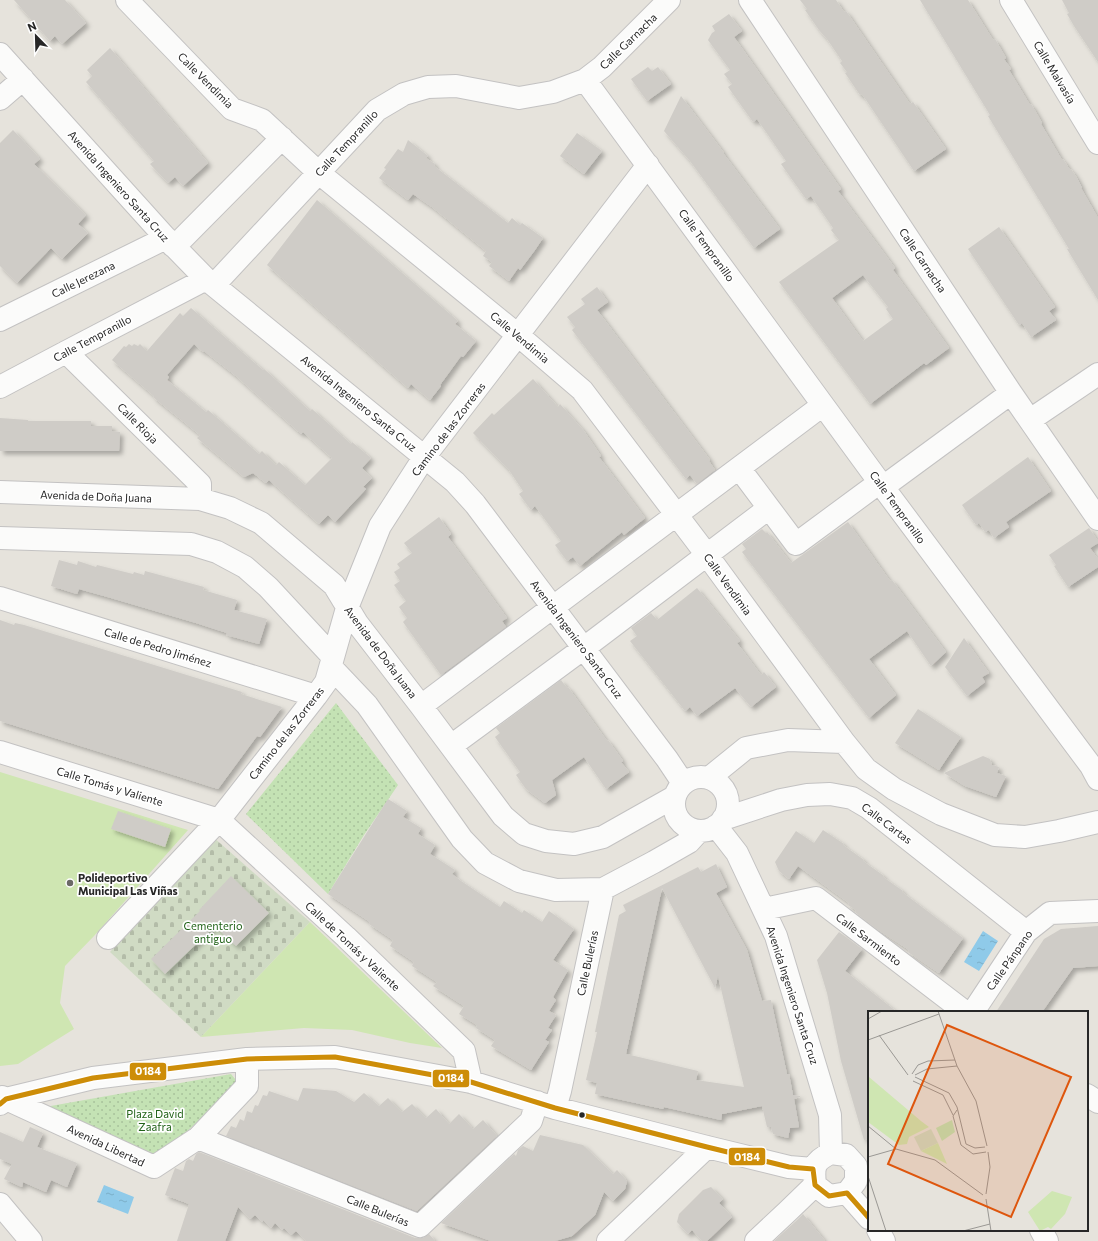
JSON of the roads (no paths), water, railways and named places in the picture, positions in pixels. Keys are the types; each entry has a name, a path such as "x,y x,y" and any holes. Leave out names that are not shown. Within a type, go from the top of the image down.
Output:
{"street":[{"name":"Calle Vendimia","path":"127,0 232,109 262,120 319,173 519,336 582,390 707,555 844,742 866,769 894,789 940,814 995,835 1025,837 1098,822"},
{"name":"Calle Garnacha","path":"584,80 602,67 669,0"},
{"name":"Calle Garnacha","path":"750,0 1011,393 1098,519"},
{"name":"Calle Malvasía","path":"1011,0 1098,143"},
{"name":"Avenida Ingeniero Santa Cruz","path":"0,54 170,242 210,282 455,482 475,504 667,758 679,790"},
{"path":"0,99 23,79"},
{"name":"Calle Tempranillo","path":"0,387 66,352 210,282 319,173 377,110 404,94 428,87 456,86 518,98 553,92 584,80 1091,766 1098,779"},
{"name":"Calle Jerezana","path":"0,320 170,242 183,238 282,138"},
{"name":"Camino de las Zorreras","path":"108,938 212,827 326,682 347,608 380,526 425,456 519,336 648,166"},
{"name":"Calle Rioja","path":"66,352 200,484 200,499"},
{"path":"1030,420 1098,374"},
{"path":"739,468 796,544 1011,393"},
{"path":"421,706 676,514 824,405"},
{"name":"Avenida de Doña Juana","path":"0,492 200,499 230,508 262,523 334,585 357,623 503,816 524,834 546,841 574,844 604,837 679,790"},
{"path":"451,746 584,648 769,508"},
{"path":"0,538 191,544 217,552 245,567 262,582 332,662 367,705 462,839 485,863 519,881 556,890 603,889 689,842 713,826 728,808 727,795 717,782 710,778 700,776 691,778 679,790 673,804 674,813 684,826 692,830 713,826"},
{"name":"Calle de Pedro Jiménez","path":"0,598 316,696"},
{"path":"710,778 746,748 788,740 844,742"},
{"name":"Calle Tomás y Valiente","path":"0,752 212,827"},
{"name":"Calle Cartas","path":"713,826 781,800 807,794 830,794 852,798 869,808 1026,932"},
{"name":"Avenida Ingeniero Santa Cruz","path":"713,826 737,853 776,936 830,1115 831,1153"},
{"name":"Calle de Tomás y Valiente","path":"212,827 340,932 464,1051 471,1082"},
{"name":"Calle Bulerías","path":"198,1138 420,1226 560,1092 603,889"},
{"name":"Calle Sarmiento","path":"764,909 816,898 964,1011"},
{"name":"Calle Pánpano","path":"974,1011 1026,932 1050,913 1098,911"},
{"name":"Avenida Libertad","path":"2,1100 93,1078 247,1059 335,1057 471,1082 546,1105 789,1167 814,1177"},
{"name":"Avenida Libertad","path":"2,1100 154,1167 198,1138 247,1086 247,1059"},
{"path":"1088,1096 1098,1102"},
{"path":"608,1241 707,1147"},
{"path":"756,1241 787,1212 814,1177 820,1158 831,1153 846,1155 856,1166 856,1181 847,1193 829,1196 814,1177"},
{"path":"847,1193 868,1217"},
{"path":"0,1204 31,1241"},
{"path":"879,1231 884,1241"},
{"path":"1042,1231 1047,1241"}],"water":[{"path":"983,931 998,941 979,971 964,962"},
{"path":"104,1185 134,1197 128,1214 97,1202"}],"place":[{"name":"Polideportivo Municipal Las Viñas","path":"70,883"}],"park label":[{"name":"Cementerio antiguo","path":"213,931"},
{"name":"Plaza David Zaafra","path":"155,1119"}]}
